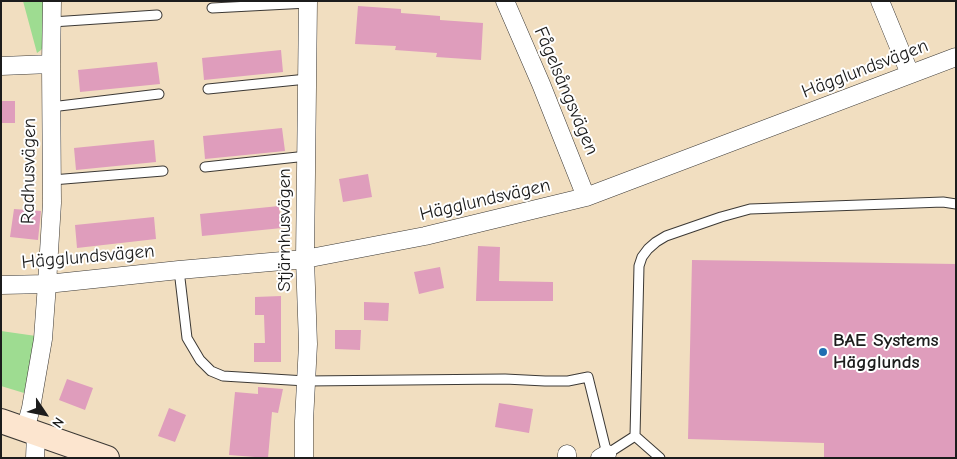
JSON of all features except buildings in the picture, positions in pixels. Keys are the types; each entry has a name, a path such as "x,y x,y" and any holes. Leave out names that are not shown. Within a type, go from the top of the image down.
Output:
{"main road":[{"path":"1,422 107,458"}],"street":[{"name":"Radhusvägen","path":"35,458 31,432 31,408 43,338 52,203 52,1"},
{"name":"Fågelsångsvägen","path":"505,1 541,84 586,197"},
{"path":"880,1 910,74"},
{"name":"Stjärnhusvägen","path":"304,458 308,344 306,258 308,2"},
{"name":"Hägglundsvägen","path":"1,284 47,284 306,258 425,236 586,197 956,57"},
{"path":"1,66 51,64"}],"lane":[{"path":"212,8 308,2"},
{"path":"52,22 157,14"},
{"path":"208,89 308,79"},
{"path":"51,107 159,94"},
{"path":"205,167 307,156"},
{"path":"52,180 163,171"},
{"path":"635,436 639,266 642,257 656,242 666,236 711,220 750,209 943,202 956,204"},
{"path":"179,270 186,338 200,360 211,371 223,376 306,381 505,379 545,381 588,377 604,456 635,436"},
{"path":"635,436 660,458"}],"green space":[{"path":"23,1 46,1 45,44 37,53"},
{"path":"1,331 36,336 24,393 1,386"}],"place":[{"name":"BAE Systems Hägglunds","path":"823,352"}]}
